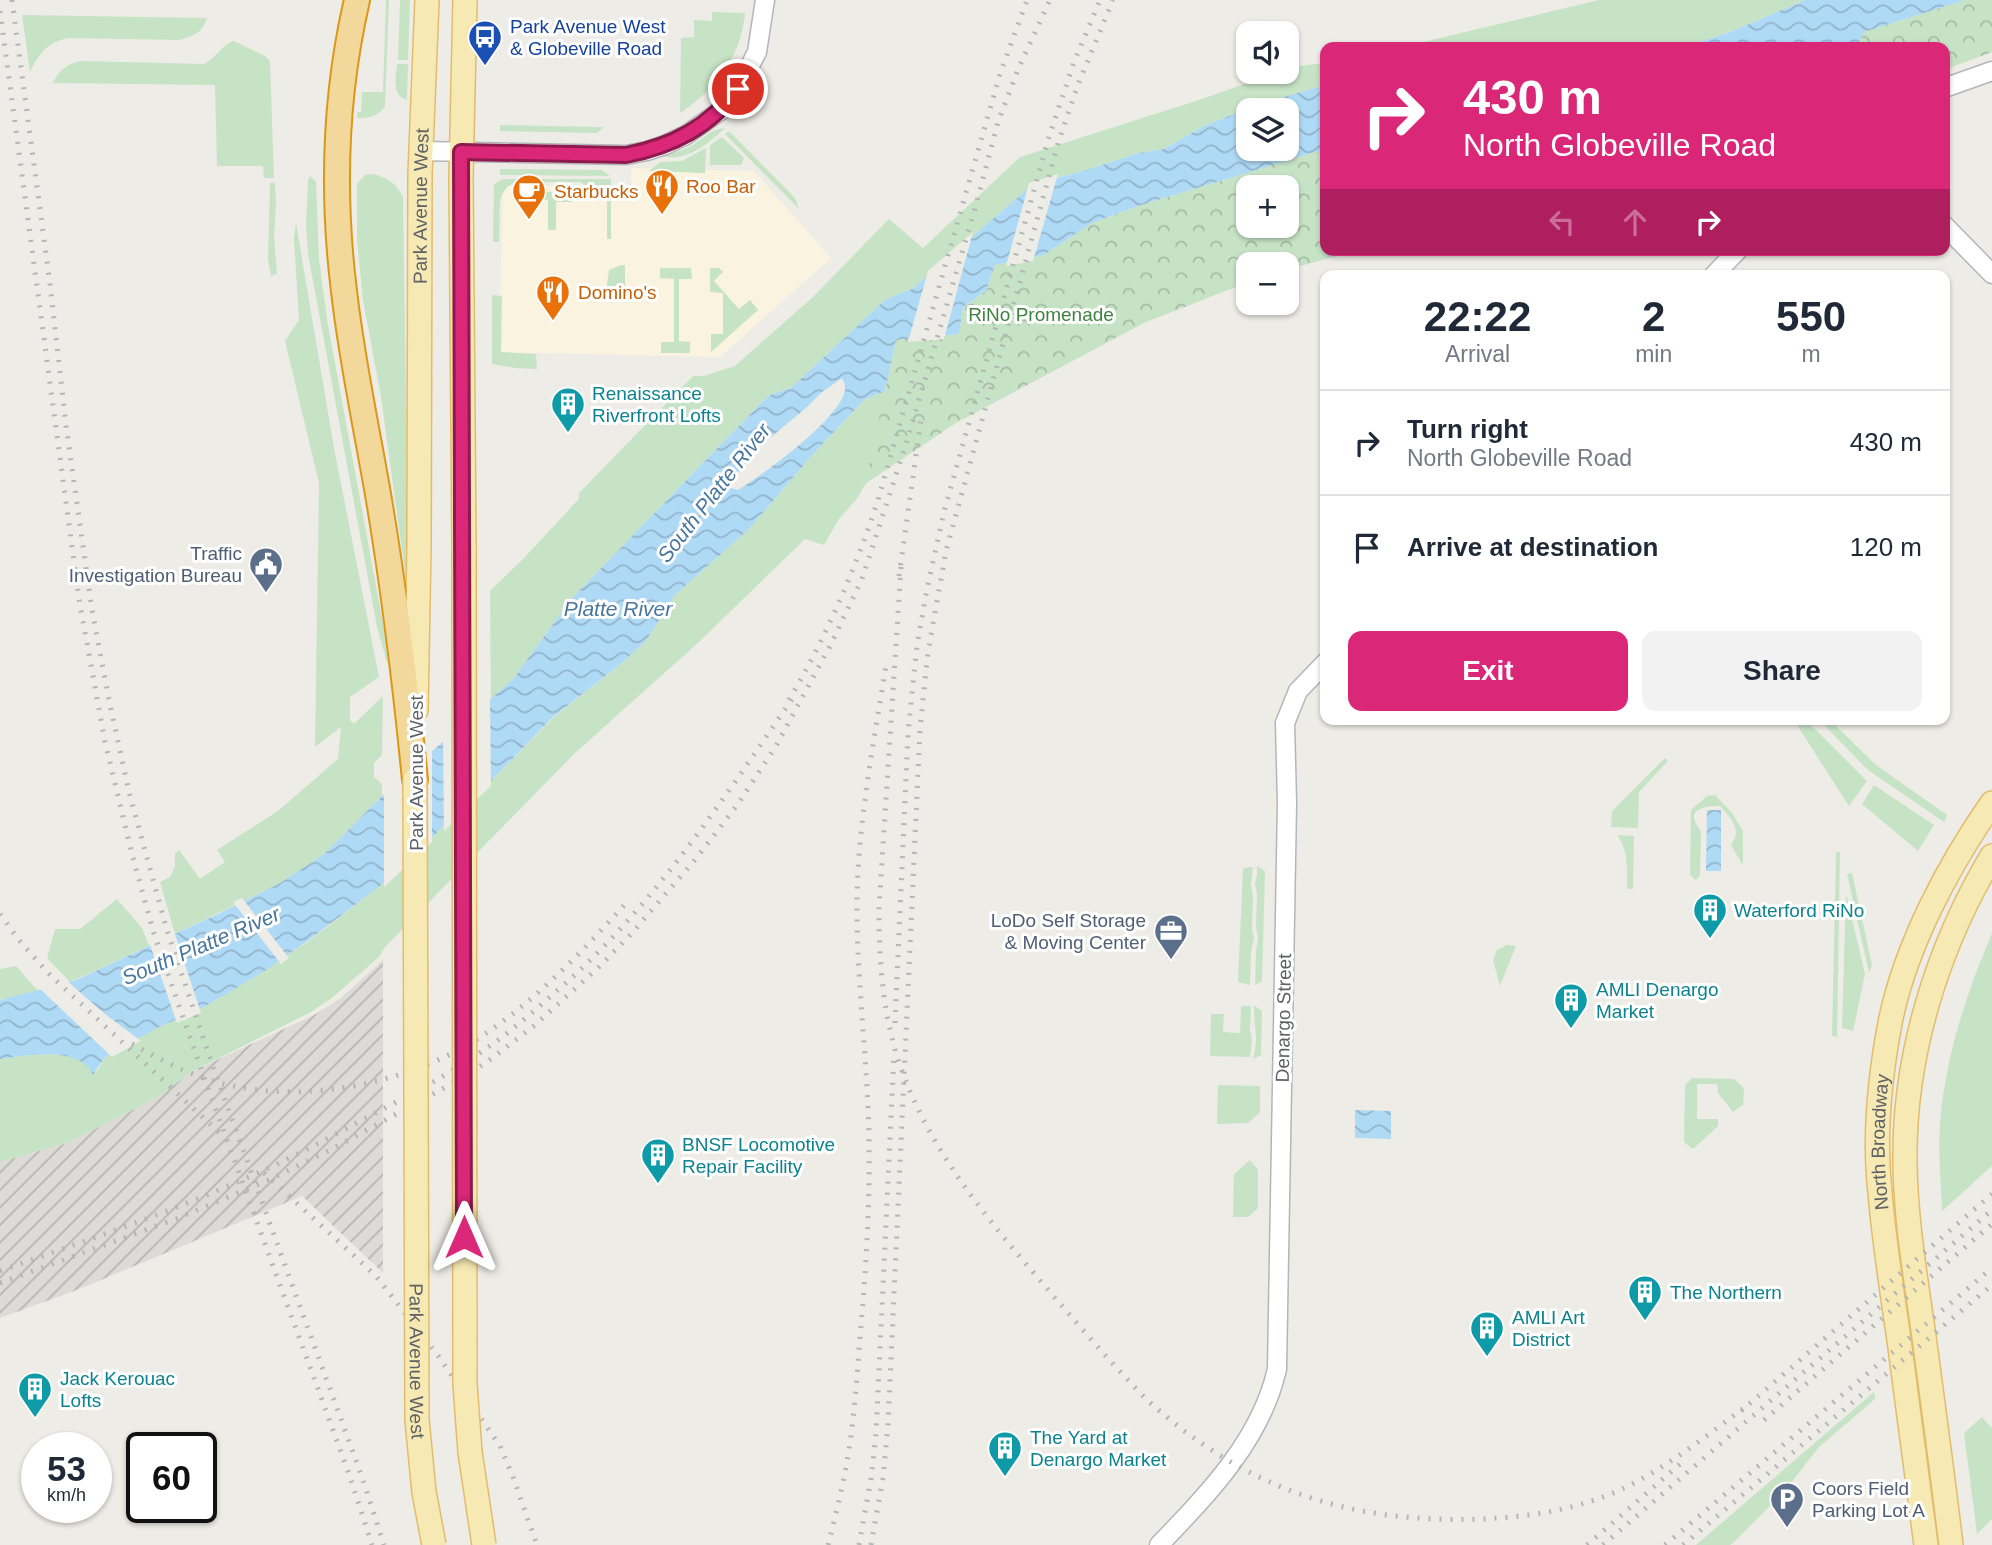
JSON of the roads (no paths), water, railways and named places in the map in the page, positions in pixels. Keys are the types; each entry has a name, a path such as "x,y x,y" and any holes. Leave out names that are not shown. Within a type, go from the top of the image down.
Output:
{"highway":[{"path":"357,0 345,61 337,161 344,291 389,562 415,780"}],"main road":[{"name":"Park Avenue West","path":"427,0 421,151 415,780 417,1409 419,1455 434,1545"},
{"name":"Park Avenue West","path":"465,0 461,152 465,1384 470,1452 484,1545"},
{"name":"North Broadway","path":"1926,1545 1879,1190 1879,1126 1884,1060 1902,981 1923,928 1957,856 1992,803"},
{"name":"North Broadway","path":"1951,1545 1908,1219 1906,1129 1914,1063 1932,989 1949,939 1992,856"}],"street":[{"path":"421,151 626,155 647,151 686,135 723,109 738,89 757,52 765,0"},
{"path":"1950,86 1992,71"},
{"path":"1950,231 1992,274"},
{"path":"1719,270 1732,256"},
{"name":"Denargo Street","path":"1158,1545 1233,1464 1254,1429 1274,1385 1278,1369 1287,803 1285,723 1298,691 1320,668"}],"water":[{"path":"1805,0 1965,0 1864,32 1859,42 1700,42"},
{"name":"Platte River","path":"1320,86 1320,151 1299,157 1299,98 1281,98"},
{"name":"Platte River","path":"1236,113 1236,161 1286,161 1141,205 1092,223 1044,255 995,265 986,291 963,307 959,334 896,340 885,391 864,400 749,529 674,596 646,641 552,718 493,779 385,882 266,970 206,1006 159,1027 105,1057 93,1075 77,1059 65,1056 38,1054 0,1059 0,1000 76,980 280,883 323,855 382,796 513,679 572,598 768,396 792,387 886,299 912,289 1033,184 1139,153 1164,149 1204,126","holes":["842,378 844,394 827,419 781,460 738,490 731,488 731,481 758,448"]},
{"path":"1707,810 1721,810 1721,871 1706,871"},
{"path":"1355,1110 1391,1111 1391,1139 1355,1138"}],"railway":[{"path":"12,0 92,610 129,792 166,927 213,1067 362,1477 384,1545"},
{"path":"789,700 839,603 878,500 1000,74 1027,0"},
{"path":"0,1283 176,1219 271,1179 457,1081 535,1025 599,967 694,861 738,804 776,746 830,646 862,579 907,441 998,122 1019,67 1050,0"},
{"path":"895,1023 908,733 917,645 927,589 944,512 1048,140 1074,62 1100,0"},
{"path":"871,1545 883,1478 888,1425 920,729 928,652 946,551 1059,140 1079,82 1113,0"},
{"path":"0,11 79,599 105,742 132,854 154,934 349,1474 372,1545"},
{"path":"899,576 921,420"},
{"path":"901,567 879,908 882,983 897,1056 924,1122 961,1182 1027,1265 1146,1399 1183,1430 1221,1456 1300,1494 1342,1507 1386,1515 1432,1519 1481,1519 1534,1514 1603,1497 1670,1461 1748,1405"},
{"path":"828,1545 852,1431 866,1263 869,1141 857,938 858,871 866,794 886,666"},
{"path":"0,1271 105,1234 243,1180 415,1092 494,1043 567,982 632,916 690,844 797,692"},
{"path":"132,1044 200,1077 255,1090 320,1091 385,1079 446,1056 496,1026 555,977 627,902"},
{"path":"0,914 47,972 225,1138"},
{"path":"859,1545 876,1434 894,1054"},
{"path":"264,1173 376,1276 439,1357 500,1446 537,1545"},
{"path":"1741,1411 1992,1194"},
{"path":"1603,1545 1992,1210"},
{"path":"1764,1420 1992,1224"},
{"path":"1665,1545 1992,1268"},
{"path":"1683,1545 1992,1285"},
{"path":"1587,1545 1680,1464"}],"place":[{"name":"Park Avenue West & Globeville Road","path":"485,67"},
{"name":"Roo Bar","path":"662,216"},
{"name":"Starbucks","path":"529,221"},
{"name":"Domino's","path":"553,322"},
{"name":"Renaissance Riverfront Lofts","path":"568,434"},
{"name":"Traffic Investigation Bureau","path":"266,594"},
{"name":"Waterford RiNo","path":"1710,940"},
{"name":"LoDo Self Storage & Moving Center","path":"1171,961"},
{"name":"AMLI Denargo Market","path":"1571,1030"},
{"name":"BNSF Locomotive Repair Facility","path":"658,1185"},
{"name":"The Northern","path":"1645,1322"},
{"name":"AMLI Art District","path":"1487,1358"},
{"name":"Jack Kerouac Lofts","path":"35,1419"},
{"name":"The Yard at Denargo Market","path":"1005,1478"},
{"name":"Coors Field Parking Lot A","path":"1787,1529"}],"park label":[{"name":"RiNo Promenade","path":"1041,314"}],"water label":[{"name":"South Platte River","path":"714,493"},
{"name":"South Platte River","path":"201,946"}]}
